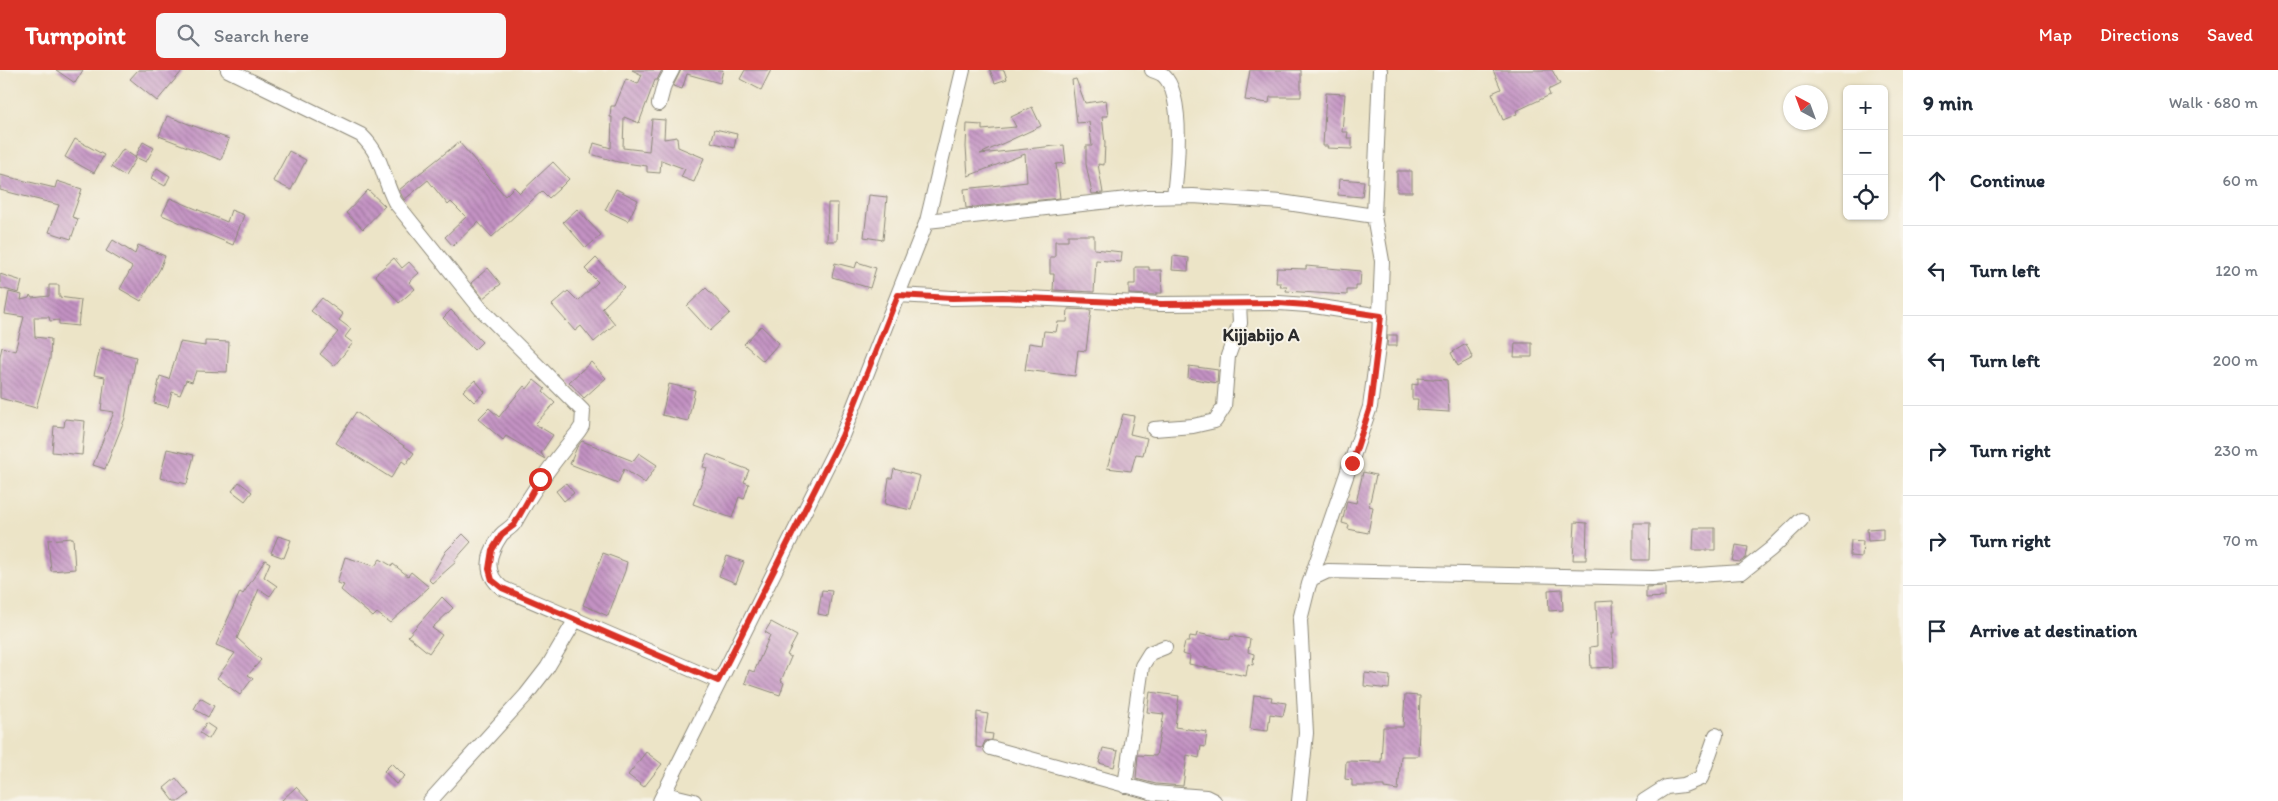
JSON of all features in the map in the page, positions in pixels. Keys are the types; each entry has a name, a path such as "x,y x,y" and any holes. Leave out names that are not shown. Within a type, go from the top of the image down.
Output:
{"street":[{"path":"228,70 360,135 373,147 380,160 385,183 395,202 481,309 583,411 582,426 540,479 514,525 502,534 492,550 489,569 492,580 502,588 718,681"},
{"path":"659,104 664,85 672,70"},
{"path":"694,801 662,797 718,681 842,436 927,221 963,70"},
{"path":"1152,70 1163,75 1172,88 1177,121 1179,159 1174,196"},
{"path":"1299,801 1306,733 1300,620 1309,584 1370,407 1381,316 1382,261 1374,216 1380,70"},
{"path":"927,221 1146,197 1174,196 1281,202 1374,216"},
{"path":"898,295 952,298 1003,297 1085,302 1307,305 1381,316"},
{"path":"1154,429 1193,426 1215,421 1224,407 1228,356 1240,323 1239,304"},
{"path":"1300,620 1311,579 1328,571 1653,578 1742,572 1801,520"},
{"path":"430,801 526,695 546,668 576,619"},
{"path":"1125,786 1142,666 1150,653 1165,648"},
{"path":"1644,801 1666,787 1684,784 1701,778 1716,735"},
{"path":"991,748 1154,793 1206,797 1214,801"}],"building":[{"path":"56,70 83,70 75,83"},
{"path":"138,70 183,70 157,101 130,79"},
{"path":"632,70 662,70 657,80 655,80 639,123 624,117 623,148 649,151 652,119 665,120 664,139 677,137 678,147 704,158 694,182 681,177 685,169 661,160 660,173 647,172 647,166 618,162 591,154 594,143 611,148 611,106 615,106 626,79 638,84 642,75"},
{"path":"681,70 723,70 720,83 687,74 682,89 673,86"},
{"path":"745,70 771,70 761,90 740,79"},
{"path":"990,70 1004,70 1007,79 995,83"},
{"path":"1250,70 1301,70 1301,97 1270,97 1269,103 1245,100"},
{"path":"1493,70 1552,70 1560,84 1548,90 1550,95 1516,111 1517,114 1503,120 1492,93 1501,89"},
{"path":"1076,79 1085,103 1106,100 1108,116 1102,116 1105,143 1104,165 1098,164 1103,193 1092,194 1086,164 1086,146 1092,146 1089,122 1077,123 1072,80"},
{"path":"1326,93 1345,94 1342,132 1348,132 1347,138 1352,138 1352,149 1327,148 1328,146 1323,146"},
{"path":"1032,107 1041,126 980,154 1064,145 1066,163 1056,164 1060,198 966,208 964,189 1027,182 1025,154 968,176 967,124 982,125 982,130 1016,127 1011,117"},
{"path":"167,116 229,139 221,160 159,136"},
{"path":"715,129 737,134 734,148 711,142"},
{"path":"75,139 104,155 94,173 65,157"},
{"path":"143,142 154,148 146,162 135,157"},
{"path":"459,142 505,196 514,187 520,193 553,162 569,179 560,188 558,187 559,189 549,198 542,191 492,237 478,222 453,246 445,237 466,217 451,202 448,205 428,180 404,200 399,190"},
{"path":"123,149 136,158 125,176 111,167"},
{"path":"289,151 306,160 291,190 273,181"},
{"path":"157,168 170,176 165,186 151,178"},
{"path":"1397,171 1412,171 1412,192 1397,192"},
{"path":"0,175 55,188 57,181 82,189 72,217 78,219 71,239 49,232 59,205 0,190"},
{"path":"1339,179 1364,181 1362,197 1338,195"},
{"path":"616,189 638,200 628,221 605,210"},
{"path":"368,190 385,206 363,229 346,213"},
{"path":"869,195 887,197 883,240 864,237"},
{"path":"170,198 227,222 231,210 244,215 233,245 162,215"},
{"path":"828,203 838,203 837,241 827,241"},
{"path":"577,209 601,235 586,248 563,222"},
{"path":"1068,235 1094,235 1094,249 1122,252 1121,262 1096,260 1094,292 1053,290 1054,274 1050,274 1050,257 1055,257 1055,241 1068,241"},
{"path":"113,240 135,254 138,245 165,256 160,269 141,301 120,289 132,267 106,251"},
{"path":"1173,256 1189,258 1188,271 1172,270"},
{"path":"394,258 402,268 409,262 419,273 409,282 415,289 399,303 375,275"},
{"path":"596,258 624,287 602,308 615,324 594,342 581,326 575,331 552,305 568,291 578,301 598,282 585,269"},
{"path":"857,262 876,268 870,288 832,277 835,263 855,268"},
{"path":"1306,266 1361,271 1360,286 1356,286 1356,290 1347,290 1347,295 1286,291 1287,287 1280,287 1281,283 1276,283 1277,268 1306,269"},
{"path":"1135,267 1149,267 1149,270 1161,270 1162,293 1156,293 1156,295 1129,294 1129,284 1135,284"},
{"path":"488,268 501,284 483,298 471,283"},
{"path":"0,274 22,281 19,293 0,288"},
{"path":"49,285 59,285 59,297 81,300 78,326 59,324 59,320 50,321 49,317 34,317 35,337 51,339 50,359 36,408 0,398 0,356 2,347 15,351 24,317 5,314 9,292 22,295 21,300 29,298 30,295 32,298 49,296"},
{"path":"706,288 730,313 710,331 687,306"},
{"path":"322,298 343,314 339,320 351,329 345,337 353,343 334,366 320,354 338,332 311,311"},
{"path":"1068,309 1091,310 1086,351 1078,350 1075,376 1025,370 1029,343 1042,345 1044,331 1056,332 1058,322 1067,322"},
{"path":"451,310 482,342 474,350 443,318"},
{"path":"761,326 779,343 763,361 744,344"},
{"path":"1388,335 1397,335 1397,346 1387,346"},
{"path":"205,341 229,342 227,372 196,371 192,382 186,380 180,395 172,392 168,407 154,403 160,376 169,379 180,342 205,346"},
{"path":"1515,343 1532,343 1532,357 1514,357"},
{"path":"1466,344 1473,358 1458,366 1451,353"},
{"path":"100,348 136,357 125,418 105,469 93,465 114,412 101,410 105,377 94,375"},
{"path":"591,362 606,378 584,398 569,382"},
{"path":"1189,366 1218,370 1217,383 1188,378"},
{"path":"1418,378 1447,380 1449,412 1417,410 1418,399 1412,399 1412,384 1418,385"},
{"path":"475,380 485,392 474,402 463,391"},
{"path":"534,380 545,389 543,392 555,403 535,424 553,435 541,453 545,459 506,436 503,440 478,419 489,408 499,417 524,386 527,389"},
{"path":"669,384 695,390 688,421 662,415"},
{"path":"356,412 414,453 406,464 402,461 391,478 336,443"},
{"path":"1123,414 1134,416 1130,434 1147,438 1143,455 1136,454 1131,471 1107,468"},
{"path":"65,419 85,421 82,455 52,452 54,426 64,427"},
{"path":"582,441 633,461 639,453 657,465 645,483 624,469 618,483 570,464 577,447"},
{"path":"167,449 194,455 187,484 160,478"},
{"path":"707,454 749,470 744,482 749,484 744,499 739,497 732,518 693,504 707,468 703,467"},
{"path":"894,469 920,476 911,510 885,504 889,478 892,478"},
{"path":"1363,472 1376,475 1369,506 1373,507 1368,533 1348,529 1349,525 1342,523 1347,501 1356,503"},
{"path":"239,482 252,492 245,501 232,491"},
{"path":"566,483 574,493 564,501 556,491"},
{"path":"1575,522 1587,523 1586,560 1573,560"},
{"path":"1633,523 1650,523 1649,560 1633,560"},
{"path":"1694,528 1715,528 1715,550 1693,550"},
{"path":"1883,528 1883,540 1868,541 1867,529"},
{"path":"463,534 471,542 454,561 456,562 432,583 429,580 446,551"},
{"path":"278,536 291,540 284,558 271,553"},
{"path":"73,538 75,569 51,571 48,540"},
{"path":"1851,540 1863,541 1862,557 1850,556"},
{"path":"1736,545 1748,547 1746,558 1740,562 1733,561"},
{"path":"603,553 627,562 608,616 583,605"},
{"path":"727,556 744,562 736,583 719,576"},
{"path":"345,557 375,566 380,559 392,566 393,564 408,576 411,572 429,587 390,623 377,613 373,617 341,590 344,585 337,583"},
{"path":"265,560 270,563 264,577 277,586 270,596 259,589 237,638 261,660 248,675 253,678 240,695 217,678 235,653 216,645 240,592 243,594"},
{"path":"1665,586 1665,597 1646,598 1646,587"},
{"path":"1562,589 1563,610 1549,611 1548,590"},
{"path":"822,590 832,591 828,616 818,614"},
{"path":"442,597 453,608 432,628 442,635 429,653 408,636"},
{"path":"1613,601 1614,667 1591,668 1590,647 1597,646 1596,602"},
{"path":"771,622 797,636 787,655 791,657 781,681 784,683 780,695 745,683 749,670 754,672 770,635 765,632"},
{"path":"1197,633 1230,640 1231,636 1250,639 1248,652 1254,654 1253,665 1248,664 1246,676 1189,664 1190,656 1182,654 1185,642 1189,642 1190,636 1196,637"},
{"path":"1365,673 1390,676 1389,689 1364,686"},
{"path":"1150,692 1179,696 1175,727 1207,732 1205,747 1201,746 1199,758 1187,755 1183,786 1156,784 1136,779 1138,755 1156,756 1164,714 1147,712"},
{"path":"1254,695 1272,697 1271,701 1286,703 1283,716 1270,714 1268,731 1250,729"},
{"path":"1405,695 1420,696 1418,756 1401,756 1398,790 1384,788 1384,786 1352,786 1352,780 1345,779 1346,761 1381,762 1383,727 1403,727"},
{"path":"200,698 214,706 208,717 194,709"},
{"path":"977,712 988,714 985,733 993,734 992,740 985,741 982,748 976,747"},
{"path":"206,723 215,729 209,739 200,733"},
{"path":"1103,748 1118,751 1114,767 1099,763"},
{"path":"646,752 662,764 644,787 628,775"},
{"path":"392,763 405,776 396,784 384,771"},
{"path":"176,778 189,794 180,801 174,801 164,788"},
{"path":"296,787 309,801 281,801"}],"district":[{"name":"Kijjabijo A","path":"1261,335"}],"route":[{"path":"540,479 523,506 514,525 502,534 492,550 489,569 492,580 502,588 718,681 842,436 898,295 952,298 1003,297 1161,304 1198,302 1248,305 1279,303 1307,305 1381,316 1380,340 1370,407 1352,463"}]}
